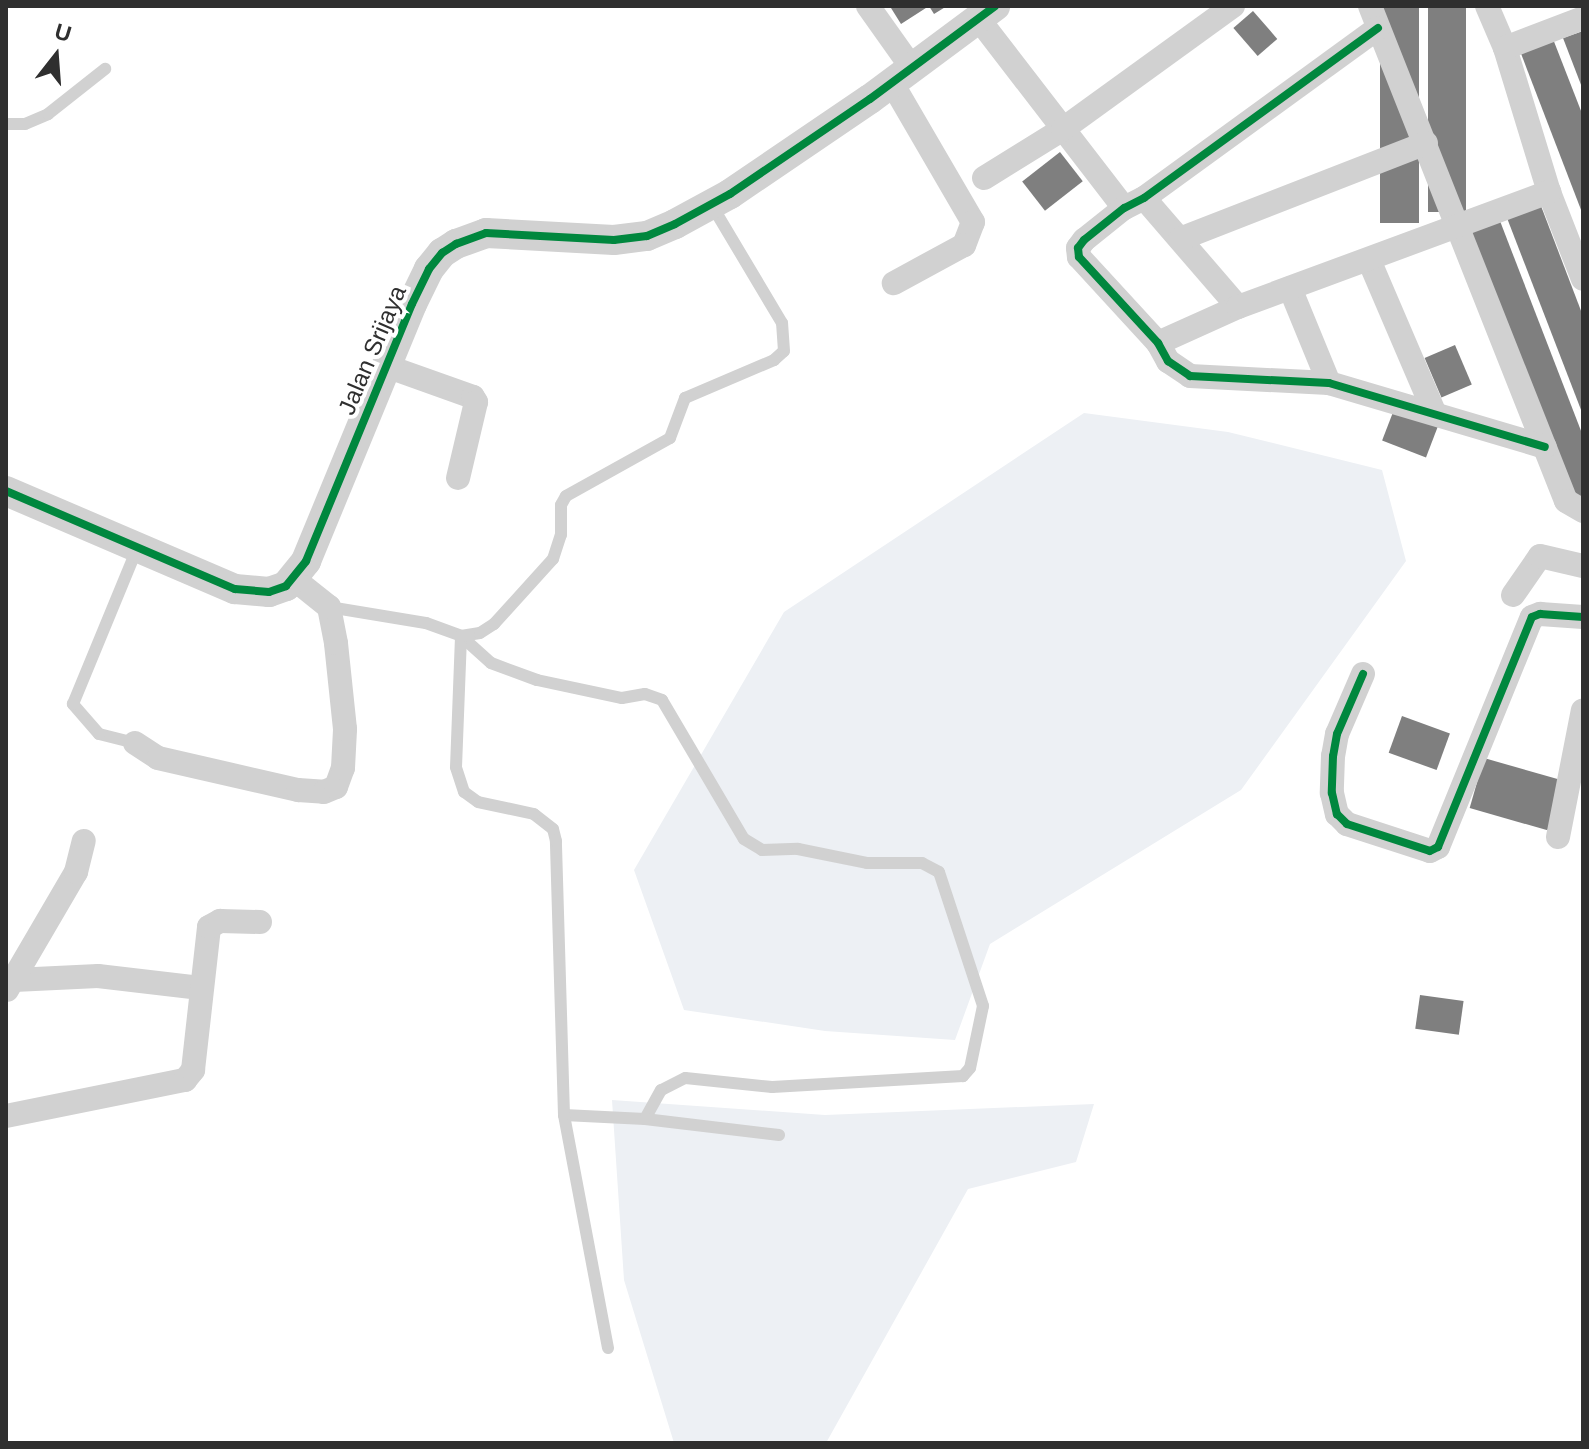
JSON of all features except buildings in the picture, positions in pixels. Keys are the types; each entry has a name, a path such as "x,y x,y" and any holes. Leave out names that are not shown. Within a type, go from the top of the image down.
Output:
{"street":[{"path":"868,6 973,222 964,245 894,283"},
{"path":"984,178 1063,129 1233,6"},
{"path":"1487,6 1505,48 1549,192 1583,279"},
{"path":"986,11 1063,129 1134,203 1180,239 1238,307"},
{"name":"Jalan Srijaya","path":"295,580 306,561 429,269 456,244 486,233 614,240 647,236 711,204 902,76 986,11"},
{"path":"1545,447 1329,383 1198,379 1168,361 1158,343 1077,253 1084,240 1374,17 1460,226 1566,501 1583,511"},
{"path":"1505,48 1583,18"},
{"path":"1180,239 1426,143"},
{"path":"1158,343 1238,307 1549,192"},
{"path":"1369,260 1434,412"},
{"path":"1290,288 1329,383"},
{"path":"386,366 473,397 476,402 458,478"},
{"path":"6,491 235,589 269,592 295,580 329,607 345,729 343,768 336,787 324,792 298,790 158,758 135,743"},
{"path":"1513,595 1540,556 1583,566"},
{"path":"1363,674 1337,734 1332,793 1337,814 1347,824 1430,851 1438,847 1532,617 1540,614 1583,617"},
{"path":"1558,837 1583,710"},
{"path":"10,986 76,872 84,841"},
{"path":"6,1116 185,1080 193,1070 200,988 211,924 220,921 260,922"},
{"path":"10,986 98,976 200,988"}],"lane":[{"path":"6,124 25,124 48,114 105,69"},
{"path":"461,636 480,633 494,624 553,559 561,535 559,512 566,496 670,438 685,398 774,360 784,351 782,323 711,204"},
{"path":"135,743 99,734 73,704 138,546"},
{"path":"329,607 426,623 461,636 481,655 509,671 622,698 645,694 662,700 744,839 762,850 798,849 867,863 922,863 932,866 944,881 951,916 983,1006 970,1068 963,1076 772,1087 685,1078 661,1090 645,1119"},
{"path":"461,636 456,767 464,792 469,799 534,814 553,829 556,841 564,1115 608,1348"},
{"path":"564,1115 645,1119 779,1135"}],"shaded area":[{"path":"1084,413 1228,432 1382,470 1406,561 1241,790 990,944 955,1040 825,1031 684,1010 634,870 784,612"},
{"path":"612,1100 825,1115 1094,1104 1076,1162 968,1189 826,1443 674,1443 624,1280"}],"cycle path":[{"path":"6,491 235,589 269,592 286,586 306,561 412,304 429,269 442,253 456,244 486,233 614,240 647,236 675,224 730,194 870,99 995,6"},
{"path":"1378,28 1144,198 1124,208 1084,240 1078,248 1079,257 1158,343 1168,361 1190,376 1329,383 1545,447"},
{"path":"1363,674 1337,734 1332,793 1337,814 1347,824 1430,851 1438,847 1532,617 1540,614 1583,617"}]}
